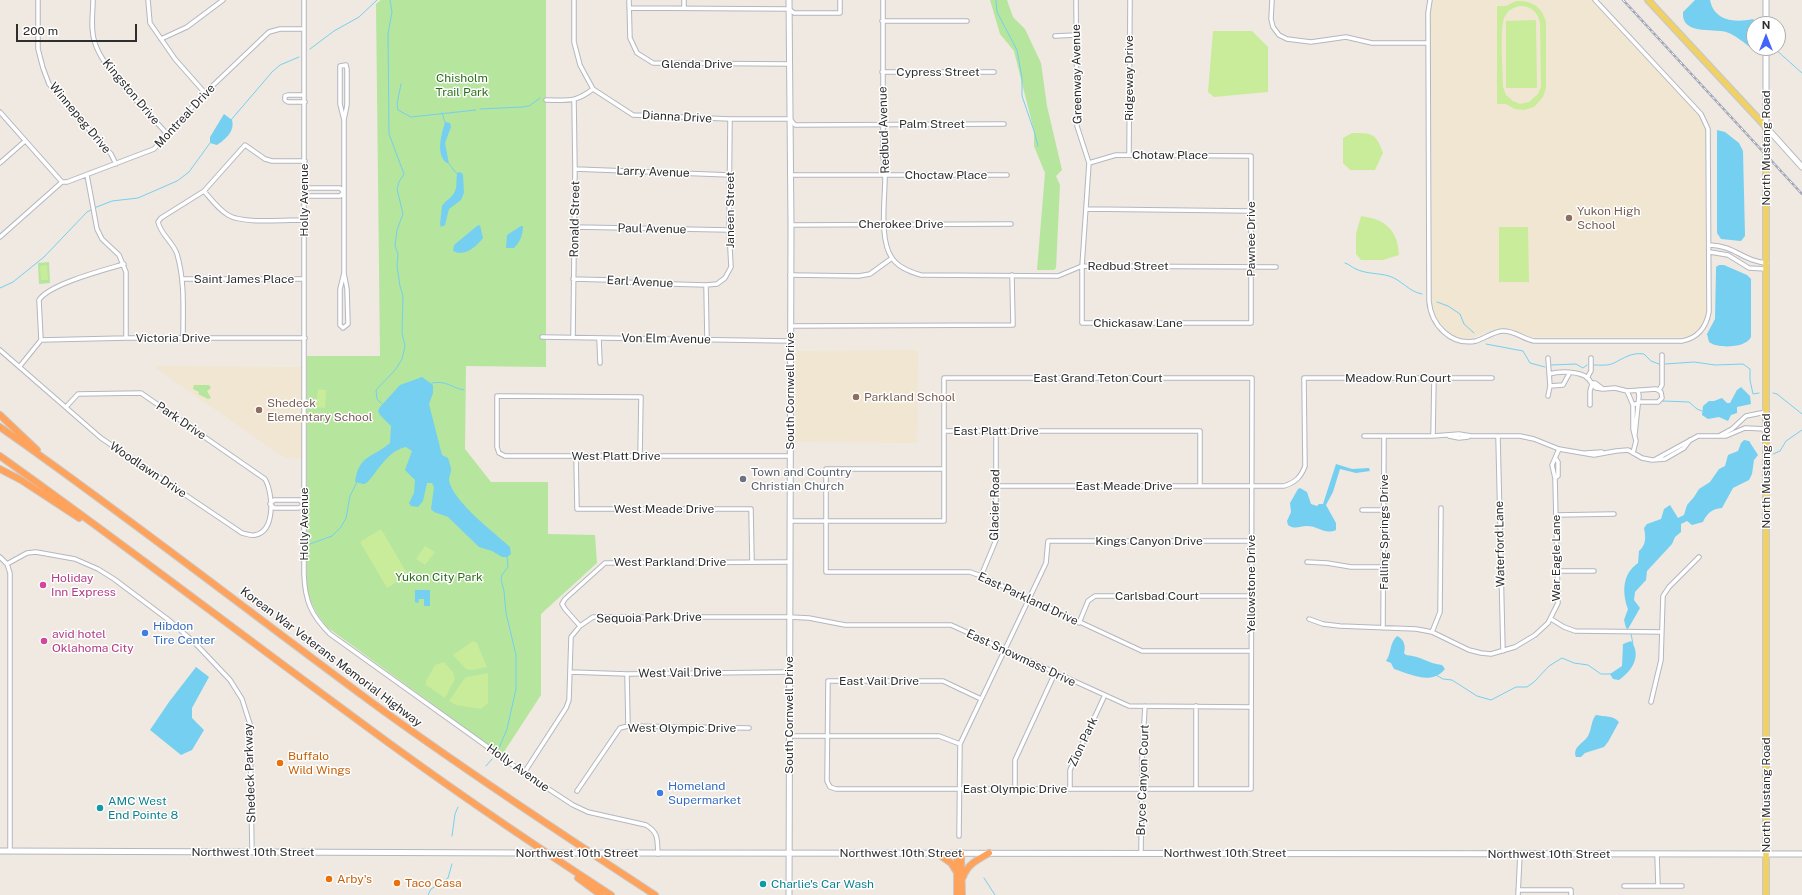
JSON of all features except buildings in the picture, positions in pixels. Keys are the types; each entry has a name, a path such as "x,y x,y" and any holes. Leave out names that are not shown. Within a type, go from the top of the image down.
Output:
{"highway":[{"path":"0,415 52,465"},
{"name":"Korean War Veterans Memorial Highway","path":"0,427 441,752 655,895"},
{"path":"0,456 138,556 397,749 611,895"},
{"path":"0,469 21,480 138,556"},
{"path":"937,853 951,863 957,872"},
{"path":"957,895 959,853"},
{"path":"959,853 962,895"},
{"path":"961,880 970,865 989,853"},
{"path":"562,863 601,895"}],"main road":[{"name":"South Cornwell Drive","path":"789,0 791,225 789,895"},
{"path":"1648,0 1802,167"},
{"path":"1766,0 1766,16"},
{"name":"North Mustang Road","path":"1766,56 1766,895"},
{"name":"Northwest 10th Street","path":"0,851 527,852 658,854 1802,854"}],"street":[{"name":"Winnepeg Drive","path":"38,0 38,49 42,68 50,84 111,154 116,164"},
{"name":"Kingston Drive","path":"93,0 93,35 100,55 109,69 168,135"},
{"path":"148,0 150,23 175,59 205,93"},
{"path":"161,39 187,26 222,0"},
{"name":"Holly Avenue","path":"304,0 304,505 305,594 310,608 319,623 330,634 407,691 524,773 573,805 583,810 646,825 654,830 657,836 658,854"},
{"name":"Dianna Drive","path":"574,0 574,42 580,65 593,89 633,115 730,119 790,119"},
{"name":"Glenda Drive","path":"629,0 630,38 637,54 653,63 790,64"},
{"path":"684,0 684,8"},
{"path":"629,8 789,9 794,13 840,13 840,0"},
{"name":"Redbud Avenue","path":"883,0 882,72 885,240 892,258"},
{"name":"Greenway Avenue","path":"1076,0 1077,126 1089,163 1082,266"},
{"name":"Ridgeway Drive","path":"1129,155 1130,0"},
{"path":"1272,0 1271,19 1273,27 1279,35 1287,39 1311,42 1346,37 1372,43 1428,43"},
{"path":"1430,0 1428,9 1429,301 1434,320 1440,329 1457,339 1470,341 1479,340 1502,331 1512,332 1534,341 1674,341 1690,339 1698,335 1708,318 1710,245 1708,129 1706,121 1595,0"},
{"path":"882,21 967,21"},
{"name":"Montreal Drive","path":"0,237 62,182 67,182 154,150 205,93 269,32 280,29 304,29"},
{"path":"1056,36 1076,35"},
{"path":"344,120 340,104 340,66 346,65 347,105 344,120 344,273 340,296 340,324 343,328 348,324 347,289 344,273"},
{"name":"Cypress Street","path":"882,72 994,72"},
{"path":"546,100 574,100 582,98 593,89"},
{"path":"304,95 288,95 285,96 285,100 288,102 305,102"},
{"name":"Ronald Street","path":"573,337 576,169 574,100"},
{"path":"0,112 62,182"},
{"name":"Janeen Street","path":"706,285 717,284 725,278 730,266 730,119"},
{"name":"Palm Street","path":"790,119 795,125 1004,124"},
{"path":"0,163 25,140"},
{"path":"183,337 183,279 174,245 160,228 158,222 161,218 204,190 245,146 265,159 272,161 304,161"},
{"name":"Chotaw Place","path":"1089,163 1116,155 1251,156"},
{"name":"Pawnee Drive","path":"1251,156 1251,323"},
{"name":"Larry Avenue","path":"576,169 730,175"},
{"path":"87,175 97,229 102,239 119,255 126,272 126,338"},
{"name":"Choctaw Place","path":"790,175 1007,175"},
{"path":"308,188 340,188 344,192 340,196 307,196 304,192 308,188"},
{"path":"204,190 220,209 234,219 304,220"},
{"path":"1086,209 1251,211"},
{"name":"Cherokee Drive","path":"791,225 1010,224"},
{"name":"Paul Avenue","path":"575,227 729,230"},
{"path":"1710,245 1728,247 1749,260 1766,266"},
{"path":"1710,252 1728,255 1749,268 1766,266"},
{"path":"790,275 859,276 870,274 892,258"},
{"name":"Redbud Street","path":"892,258 911,272 921,275 1058,276 1082,266 1276,267"},
{"path":"0,350 20,366 41,340 39,300 42,295 71,280 124,264"},
{"name":"Chickasaw Lane","path":"1082,266 1082,323 1251,323"},
{"path":"791,326 1013,325 1012,275"},
{"name":"Saint James Place","path":"183,279 304,279"},
{"name":"Earl Avenue","path":"573,279 706,285"},
{"path":"706,285 706,340"},
{"name":"Victoria Drive","path":"41,340 183,337 304,338"},
{"name":"Von Elm Avenue","path":"542,337 790,341"},
{"path":"599,338 600,363"},
{"path":"1659,390 1662,385 1662,355"},
{"path":"1548,358 1550,386 1548,396"},
{"path":"1587,378 1591,371 1591,358"},
{"name":"Woodlawn Drive","path":"20,366 101,438 242,533 254,536 263,532 269,523 270,504"},
{"path":"1549,374 1579,374 1587,378 1596,388 1615,388 1627,391 1645,389 1659,390"},
{"path":"1550,386 1563,385 1569,374"},
{"name":"East Grand Teton Court","path":"944,431 944,378 1252,378"},
{"name":"Yellowstone Drive","path":"1251,789 1252,378"},
{"name":"East Meade Drive","path":"996,486 1284,486 1294,483 1302,474 1304,466 1304,378"},
{"name":"Meadow Run Court","path":"1304,378 1492,378"},
{"path":"1433,436 1434,378"},
{"path":"1590,405 1590,391 1592,383"},
{"path":"1633,452 1636,443 1635,434 1638,390"},
{"path":"1633,405 1638,402 1658,402 1662,396 1659,390"},
{"path":"1627,391 1633,405 1633,429 1635,434"},
{"name":"Park Drive","path":"66,407 78,394 141,394 265,479 269,486 270,504"},
{"name":"West Platt Drive","path":"640,456 641,397 496,396 497,447 499,453 505,456 640,456 790,456"},
{"path":"1718,437 1736,426 1746,416 1766,412"},
{"path":"1736,426 1738,431"},
{"path":"1364,436 1447,436 1459,434 1471,436 1520,436 1534,439 1559,449 1583,454 1594,455 1628,450 1642,458 1652,460 1665,459 1674,451 1684,448 1690,440 1698,436 1726,436 1746,428 1766,429"},
{"name":"East Platt Drive","path":"826,521 944,521 944,431 1200,431 1200,486"},
{"name":"Glacier Road","path":"981,576 996,540 996,431"},
{"name":"Falling Springs Drive","path":"1383,628 1384,436"},
{"name":"Waterford Lane","path":"1498,436 1503,651"},
{"name":"War Eagle Lane","path":"1310,619 1323,624 1340,626 1416,629 1432,632 1469,650 1491,654 1515,647 1535,635 1551,619 1558,603 1555,478 1558,476 1556,459 1559,449"},
{"name":"West Meade Drive","path":"576,456 577,508 751,509 752,562"},
{"path":"790,521 826,521 826,469 944,469"},
{"path":"274,500 300,500 304,505 299,508 274,508 270,504 274,500"},
{"path":"1432,632 1440,612 1441,508"},
{"path":"1362,510 1384,510"},
{"path":"1556,515 1614,514"},
{"name":"East Parkland Drive","path":"826,521 826,572 970,572 1142,651 1251,651"},
{"name":"Kings Canyon Drive","path":"1029,599 1046,563 1048,541 1251,541"},
{"name":"Shedeck Parkway","path":"7,564 27,553 36,552 75,559 98,569 114,579 179,628 232,683 242,699 250,724 252,852"},
{"path":"0,557 7,564 10,573 10,851"},
{"path":"1651,702 1661,660 1664,596 1669,587 1699,557"},
{"path":"752,562 789,562"},
{"name":"West Parkland Drive","path":"580,626 562,604 565,599 605,563 752,562"},
{"path":"1308,562 1327,563 1351,567 1384,567"},
{"path":"1557,571 1594,571"},
{"name":"Carlsbad Court","path":"1079,623 1088,601 1095,596 1252,596"},
{"path":"960,836 960,744 1029,599"},
{"name":"Sequoia Park Drive","path":"524,773 566,708 569,700 571,638 580,626 593,617 789,617"},
{"name":"East Snowmass Drive","path":"789,617 809,618 844,625 951,625 1055,672 1104,697 1129,706 1251,707"},
{"path":"1551,619 1564,627 1575,631 1662,632"},
{"name":"West Vail Drive","path":"571,672 627,674 789,672"},
{"path":"1015,789 1015,760 1055,672"},
{"path":"627,674 628,726"},
{"name":"East Vail Drive","path":"827,736 828,681 943,681 981,699"},
{"name":"Zion Park","path":"1070,789 1070,770 1104,697"},
{"name":"Bryce Canyon Court","path":"1141,853 1141,789 1145,706"},
{"path":"1196,706 1196,789"},
{"name":"West Olympic Drive","path":"577,791 620,728 628,726 749,728"},
{"path":"789,736 938,736 960,744"},
{"name":"East Olympic Drive","path":"827,736 827,781 830,787 836,789 1251,789"},
{"path":"1520,854 1518,893 1571,890 1571,895"},
{"path":"1657,854 1658,886"},
{"path":"1624,886 1682,886"}],"shaded area":[{"name":"Yukon High School","path":"1434,0 1592,0 1701,118 1705,126 1706,314 1703,324 1697,331 1688,336 1676,337 1534,337 1527,336 1505,327 1493,329 1471,338 1462,338 1451,334 1436,318 1432,302 1431,11"},
{"name":"Parkland School","path":"918,350 917,443 795,442 796,351"},
{"name":"Shedeck Elementary School","path":"154,367 301,367 301,459 285,458"}],"green space":[{"path":"381,0 546,0 546,367 466,366 465,449 491,482 548,482 548,534 595,535 597,563 541,614 541,695 502,755 327,627 310,600 307,589 307,356 380,356 376,4"},
{"path":"990,0 1007,0 1013,17 1025,29 1041,63 1047,106 1062,170 1056,176 1060,185 1056,268 1054,270 1037,270 1045,173 1034,146 1034,131 1014,51 1000,34"},
{"path":"1516,1 1531,3 1539,8 1546,22 1546,88 1543,97 1534,107 1524,110 1515,109 1506,104 1497,104 1497,6 1506,6","holes":["1524,6 1531,8 1536,13 1540,23 1541,87 1538,94 1529,102 1520,104 1513,101 1506,95 1503,87 1502,29 1503,21 1509,10"]},
{"path":"1536,20 1537,88 1506,88 1506,21"},
{"path":"1213,31 1252,31 1268,47 1268,92 1214,97 1208,92"},
{"path":"1352,133 1369,134 1378,141 1383,153 1375,170 1350,170 1343,163 1343,138"},
{"path":"1361,216 1377,220 1389,227 1396,239 1399,255 1383,260 1361,260 1356,254 1356,234"},
{"path":"1499,227 1528,227 1529,282 1499,282"},
{"path":"49,262 50,283 39,284 38,263"},
{"path":"47,265 48,280 41,280 40,266"},
{"path":"194,385 209,385 211,388 207,391 211,398 208,399 198,394 199,392 193,389"},
{"path":"318,389 326,390 325,408 316,407"},
{"path":"381,529 408,575 387,588 360,542"},
{"path":"425,546 435,552 425,565 416,559"},
{"path":"473,641 477,643 487,667 472,670 466,669 453,655"},
{"path":"444,662 453,672 455,679 445,698 426,685 426,681 435,665"},
{"path":"488,673 488,703 481,709 456,705 449,701 464,679 467,677"}],"water":[{"path":"1695,0 1710,0 1712,7 1716,12 1726,19 1739,21 1746,20 1746,44 1726,32 1692,27 1687,24 1684,19 1683,12"},
{"path":"224,114 232,120 233,124 231,131 224,140 217,145 210,143 210,137"},
{"path":"445,122 450,123 451,127 445,143 449,164 444,161 440,151 441,138"},
{"path":"1717,130 1725,132 1739,143 1743,151 1745,236 1741,241 1721,239 1717,233"},
{"path":"458,172 462,173 463,175 464,193 461,200 449,209 445,225 441,227 442,206 455,191"},
{"path":"480,225 483,238 477,245 462,253 453,251 454,245"},
{"path":"523,226 521,238 518,243 514,248 506,248 507,235"},
{"path":"1719,265 1724,265 1747,275 1751,279 1751,337 1748,341 1738,345 1719,346 1713,344 1709,342 1707,334 1715,319 1716,267"},
{"path":"422,377 433,385 433,393 429,404 442,455 448,458 451,471 449,480 452,488 466,507 510,547 511,554 507,557 502,557 492,551 479,547 448,517 434,512 431,509 434,487 432,483 427,483 423,501 418,507 411,506 409,503 414,493 415,480 405,470 412,451 406,447 391,454 367,482 364,484 355,482 357,473 363,461 390,443 391,426 380,415 378,411 380,407 400,385"},
{"path":"1741,387 1750,396 1751,404 1737,407 1737,413 1731,415 1728,421 1719,417 1708,419 1702,415 1703,406 1709,401 1722,398 1727,403 1730,403 1737,390"},
{"path":"1744,440 1749,441 1758,455 1754,460 1752,474 1749,480 1733,488 1722,508 1715,509 1710,512 1703,522 1692,525 1687,521 1681,524 1681,532 1675,537 1672,544 1647,571 1646,580 1635,592 1634,600 1640,608 1628,629 1626,628 1624,620 1628,609 1624,590 1626,578 1633,567 1638,563 1639,551 1645,541 1644,528 1647,524 1661,519 1664,509 1670,505 1678,518 1684,515 1687,505 1699,489 1710,482 1719,469 1725,466 1728,455 1738,451"},
{"path":"1336,464 1352,469 1369,468 1370,471 1356,473 1340,469 1333,492 1326,505 1336,523 1336,530 1325,531 1311,526 1295,528 1288,525 1287,521 1291,512 1290,503 1298,489 1300,488 1307,492 1311,504 1317,506 1319,504 1323,504"},
{"path":"415,590 430,590 430,606 424,606 424,599 419,599 418,603 415,602"},
{"path":"1397,636 1404,643 1404,653 1406,655 1442,665 1445,669 1434,677 1427,678 1414,676 1394,669 1391,663 1386,661 1394,639"},
{"path":"1631,641 1636,652 1634,663 1628,672 1619,680 1613,679 1610,674 1622,666 1623,644"},
{"path":"196,667 209,677 192,708 192,718 204,730 192,750 181,755 150,730"},
{"path":"1596,715 1611,717 1619,722 1604,747 1585,753 1581,757 1576,757 1576,750 1588,736 1593,719"}],"waterway":[{"path":"310,49 334,31 359,17 377,0"},
{"path":"383,405 377,399 376,390 396,369 402,359 405,346 402,333 403,296 397,266 398,254 395,246 397,230 403,214 397,189 404,174 389,134 388,34 392,12 390,0"},
{"path":"996,0 997,12 1017,50 1022,78 1022,96 1038,146"},
{"path":"1783,56 1802,73"},
{"path":"231,120 272,72 280,65 299,57"},
{"path":"401,84 397,104 398,110 411,117 476,110"},
{"path":"480,109 529,106 540,98"},
{"path":"442,113 445,122"},
{"path":"94,208 112,201 138,198 177,181 189,172 210,143"},
{"path":"449,164 457,174"},
{"path":"0,288 13,282 44,257 87,212 91,210"},
{"path":"1345,263 1360,271 1394,278 1413,291 1422,294"},
{"path":"1437,302 1448,306 1460,314 1464,324 1474,333"},
{"path":"1486,344 1523,351 1530,363 1545,367"},
{"path":"1594,365 1609,365 1636,354 1644,354 1651,361 1659,364"},
{"path":"1665,364 1694,362 1715,365 1743,364 1750,369 1750,380 1753,394 1759,393"},
{"path":"1551,365 1576,364 1583,368 1587,365"},
{"path":"432,383 445,383 464,390"},
{"path":"1773,393 1777,394 1802,414"},
{"path":"1663,401 1689,402 1697,409 1702,411"},
{"path":"1773,454 1780,451 1786,441 1802,430"},
{"path":"310,544 332,536 341,527 346,518 350,496 357,482"},
{"path":"499,748 507,729 516,689 516,655 506,613 504,591 501,579 508,567 507,556"},
{"path":"1631,634 1633,644"},
{"path":"1436,675 1443,679 1452,680 1477,696 1491,700 1516,687 1527,687 1534,682 1549,666 1562,658 1574,663 1588,665 1601,674 1611,674"},
{"path":"486,766 492,759"},
{"path":"452,836 455,814 458,807"},
{"path":"428,895 431,889 448,878 452,864"},
{"path":"984,878 995,895"}],"railway":[{"path":"1623,0 1802,194"}],"place":[{"name":"Yukon High School","path":"1569,218"},
{"name":"Parkland School","path":"856,397"},
{"name":"Shedeck Elementary School","path":"259,410"},
{"name":"Town and Country Christian Church","path":"743,479"},
{"name":"Holiday Inn Express","path":"43,585"},
{"name":"Hibdon Tire Center","path":"145,633"},
{"name":"avid hotel Oklahoma City","path":"44,641"},
{"name":"Buffalo Wild Wings","path":"280,763"},
{"name":"Homeland Supermarket","path":"660,793"},
{"name":"AMC West End Pointe 8","path":"100,808"},
{"name":"Arby's","path":"329,879"},
{"name":"Taco Casa","path":"397,883"},
{"name":"Charlie's Car Wash","path":"763,884"}],"park label":[{"name":"Chisholm Trail Park","path":"462,85"},
{"name":"Yukon City Park","path":"439,577"}]}
